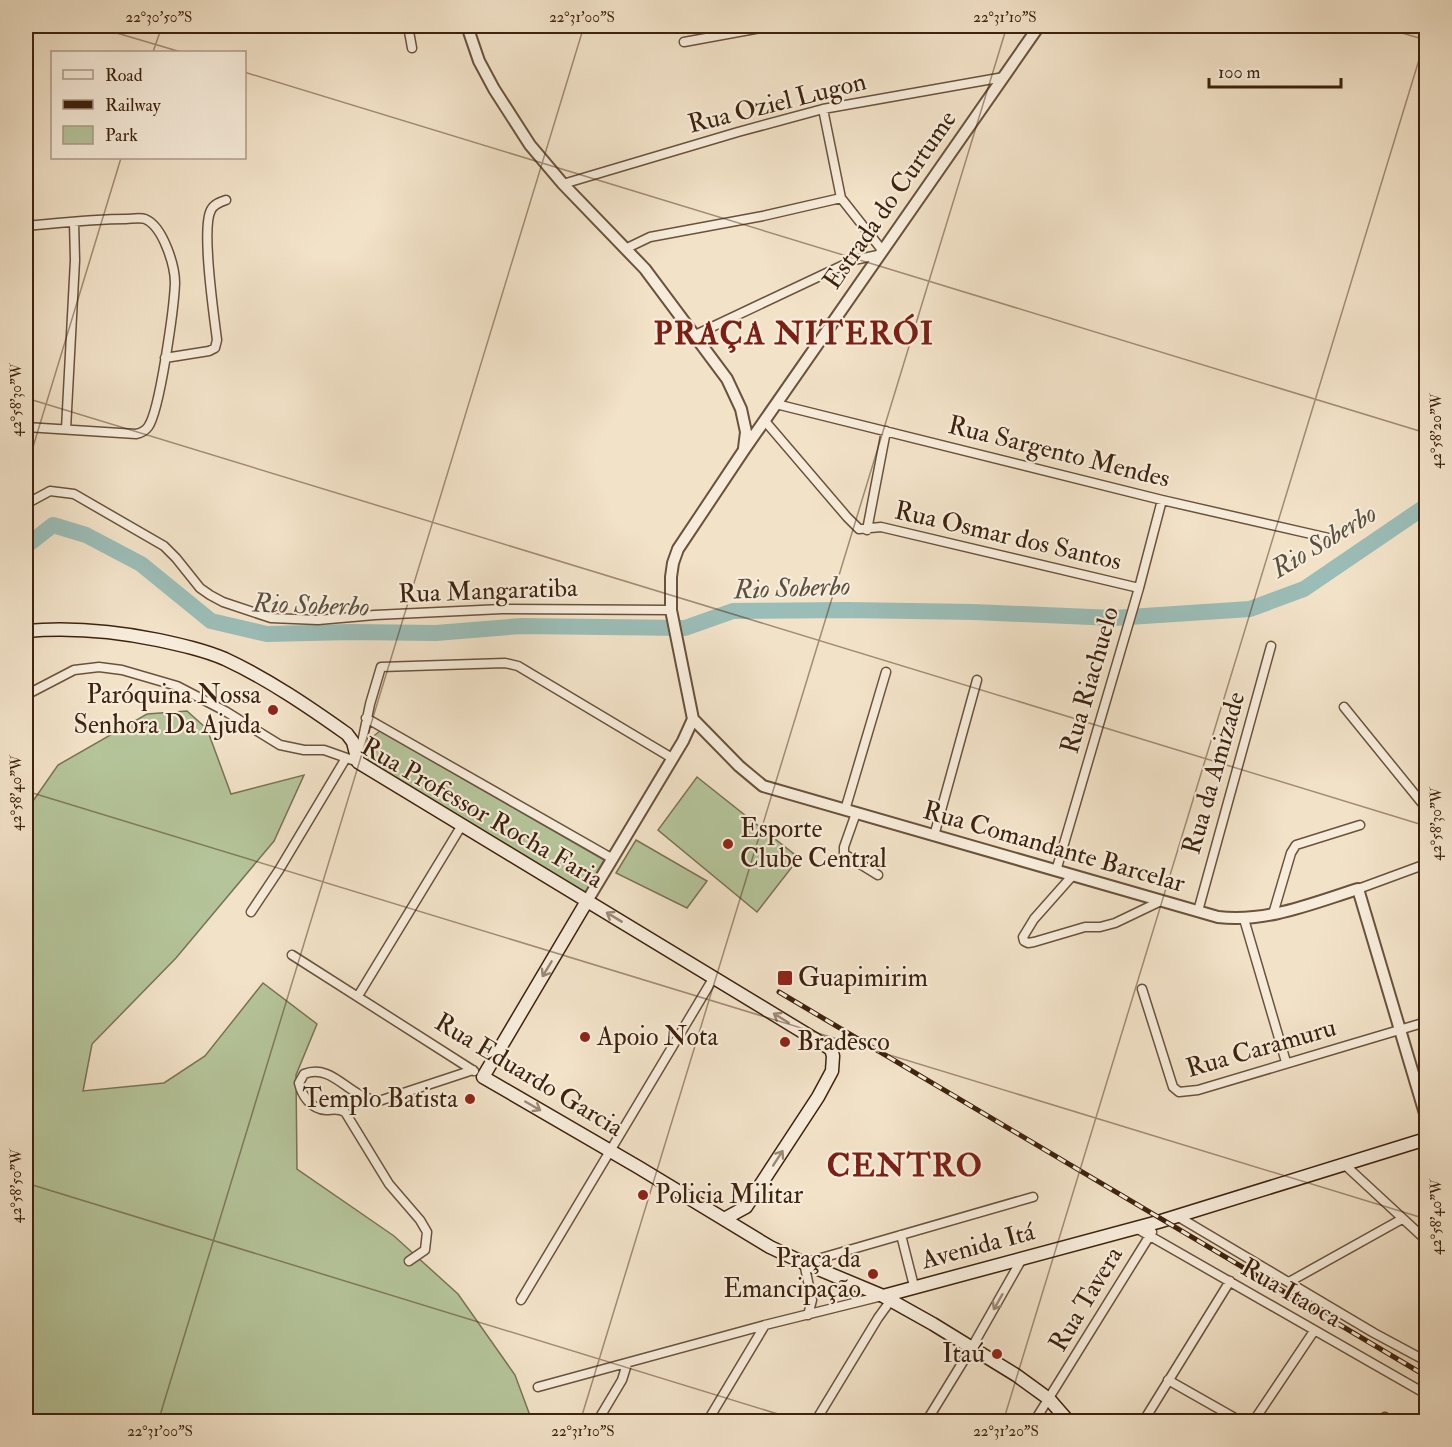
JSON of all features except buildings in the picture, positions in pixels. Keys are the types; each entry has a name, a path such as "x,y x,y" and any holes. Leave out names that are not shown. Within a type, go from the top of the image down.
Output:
{"main road":[{"path":"26,631 69,628 128,634 223,658 250,672 347,734 353,742 352,760"},
{"name":"Rua Professor Rocha Faria","path":"352,760 831,1049 834,1064 828,1081 746,1207"},
{"path":"478,1073 588,901"},
{"name":"Rua Eduardo Garcia","path":"478,1073 779,1252 887,1298 972,1347 1049,1400 1069,1422"},
{"name":"Avenida Itá","path":"887,1298 915,1286 1158,1222 1426,1139"},
{"path":"724,1220 746,1207"},
{"path":"743,1231 746,1207"}],"street":[{"path":"408,26 412,48"},
{"path":"467,26 474,50 494,89 524,136 563,184 645,269 695,334 733,391 751,433 744,450 678,549 673,563 671,577 673,616 693,719 588,901"},
{"path":"684,42 731,29 772,26"},
{"name":"Estrada do Curtume","path":"751,433 765,421 880,252 1039,26"},
{"name":"Rua Oziel Lugon","path":"563,184 823,109 1004,77"},
{"path":"695,334 854,260 880,252 841,198 823,109"},
{"path":"625,249 650,237 763,216 841,198"},
{"path":"165,358 209,351 214,348 217,340 208,226 210,211 215,205 226,200"},
{"path":"26,226 106,219 144,219 158,230 166,247 175,282 165,358 153,417 148,428 143,432 125,433 26,427"},
{"path":"66,429 75,260 74,222"},
{"name":"Rua Sargento Mendes","path":"776,405 1162,500 1333,539"},
{"path":"765,421 847,517 860,529 867,530 886,431"},
{"name":"Rua Mangaratiba","path":"26,504 50,491 74,494 164,546 200,588 210,595 223,602 271,618 318,620 502,609 673,616"},
{"name":"Rua Riachuelo","path":"1056,871 1139,588 1162,500"},
{"name":"Rua Osmar dos Santos","path":"867,530 881,527 1139,588"},
{"name":"Rua da Amizade","path":"1198,911 1271,646"},
{"path":"251,912 352,760 364,730 381,667 505,663 518,666 672,758"},
{"name":"Rua Professor Rocha Faria","path":"26,695 74,670 87,667 122,670 177,686 225,711 280,745 298,750 324,750 352,760"},
{"path":"878,875 844,854 844,848 886,672"},
{"path":"934,836 977,680"},
{"path":"1344,707 1426,808"},
{"path":"366,718 613,859"},
{"name":"Rua Comandante Barcelar","path":"693,719 763,786 1218,917 1244,919 1273,914 1358,889 1426,864"},
{"path":"347,734 364,730"},
{"path":"358,996 462,825"},
{"path":"1273,914 1291,853 1296,845 1360,825"},
{"path":"1073,875 1034,919 1023,937 1024,942 1028,944 1085,927 1100,927 1115,923 1161,901"},
{"path":"1358,889 1426,1117"},
{"path":"1244,919 1286,1062"},
{"name":"Rua Eduardo Garcia","path":"292,955 478,1073"},
{"path":"522,1300 609,1150 714,977"},
{"name":"Rua Caramuru","path":"1142,989 1173,1087 1179,1092 1198,1090 1426,1022"},
{"path":"409,1261 425,1250 427,1232 420,1220 389,1184 345,1112 338,1108 321,1109 314,1106 305,1098 299,1083 304,1074 322,1071 363,1098 374,1101 478,1073"},
{"path":"1345,1165 1426,1240"},
{"path":"808,1315 812,1300 804,1263 1033,1197"},
{"path":"1177,1216 1374,1334 1426,1361"},
{"path":"1289,1282 1402,1219"},
{"name":"Rua Tavera","path":"1034,1422 1158,1222"},
{"name":"Rua Itaoca","path":"1135,1228 1426,1394"},
{"path":"900,1235 915,1286"},
{"path":"926,1422 1023,1257"},
{"path":"1143,1422 1230,1281"},
{"path":"815,1422 878,1318 887,1298"},
{"name":"Avenida Itá","path":"538,1386 627,1364 765,1325 866,1300 887,1298"},
{"path":"812,1300 825,1311"},
{"path":"866,1300 878,1305 878,1318"},
{"path":"707,1422 765,1325"},
{"path":"1253,1422 1314,1331"},
{"path":"597,1422 622,1380 627,1364"},
{"path":"1168,1380 1242,1422"}],"green space":[{"path":"187,711 207,729 231,794 304,775 274,841 176,958 92,1044 83,1091 164,1083 205,1056 263,983 317,1024 296,1075 297,1169 394,1236 458,1294 515,1375 532,1421 26,1422 26,811 58,765 147,714"},
{"path":"380,731 604,860 585,894 366,761 368,743"},
{"name":"Esporte Clube Central","path":"697,777 799,858 757,912 658,830"},
{"path":"636,840 707,881 687,908 616,873"}],"waterway":[{"name":"Rio Soberbo","path":"26,546 53,525 86,535 141,564 211,621 267,634 436,633 521,626 685,628 733,611 974,612 1114,618 1250,609 1304,589 1426,506"}],"railway":[{"path":"779,992 1426,1376"}],"place":[{"name":"Paróquina Nossa Senhora Da Ajuda","path":"273,710"},
{"name":"Esporte Clube Central","path":"728,844"},
{"name":"Guapimirim","path":"785,978"},
{"name":"Apoio Nota","path":"585,1037"},
{"name":"Bradesco","path":"785,1042"},
{"name":"Templo Batista","path":"470,1099"},
{"name":"Policia Militar","path":"643,1195"},
{"name":"Praça da Emancipação","path":"873,1274"},
{"name":"Itaú","path":"997,1354"}],"district":[{"name":"PRAÇA NITERÓI","path":"794,334"},
{"name":"CENTRO","path":"905,1166"}]}
